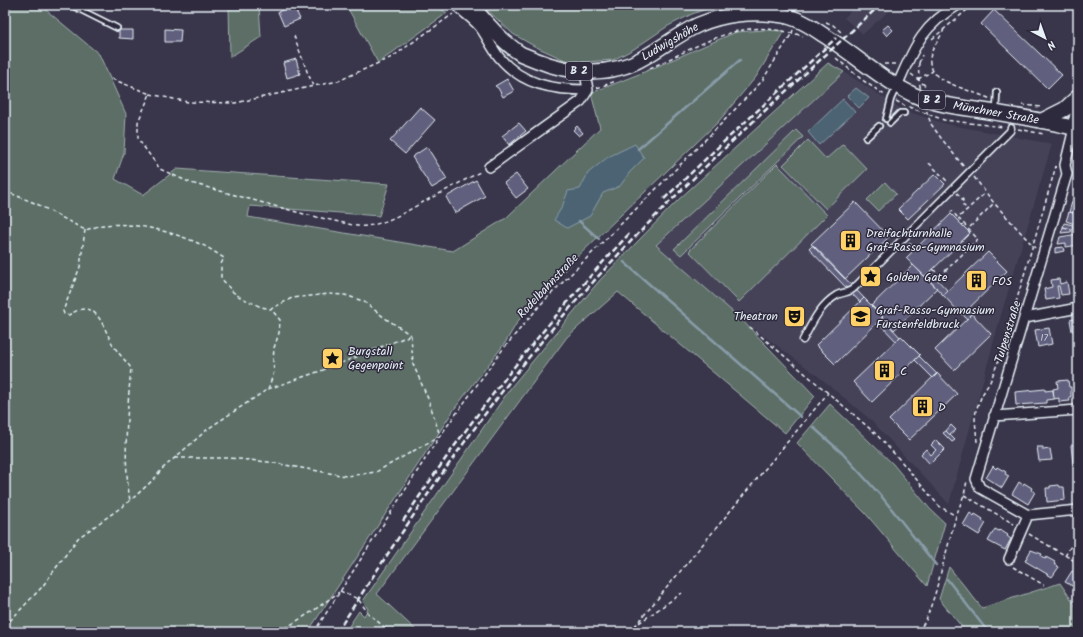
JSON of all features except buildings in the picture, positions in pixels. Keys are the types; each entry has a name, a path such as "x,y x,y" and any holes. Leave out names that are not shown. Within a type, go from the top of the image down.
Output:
{"main road":[{"name":"Ludwigshöhe","path":"466,7 522,54 544,63 585,72 622,67 642,59 698,25 737,14 781,10"},
{"name":"B 2","path":"781,10 840,44 881,76 894,92"},
{"name":"Münchner Straße","path":"894,92 939,102 994,105 1043,114 1074,128"},
{"path":"1043,114 1065,109 1078,97"},
{"path":"1074,128 1078,113"}],"street":[{"path":"894,92 920,38 939,17 958,5"},
{"path":"466,7 500,58 522,78 539,85 588,90"},
{"path":"489,167 581,102 588,90 585,72"},
{"path":"803,340 817,312 836,296 842,293 850,292 1010,131 1011,128"},
{"name":"Tulpenstraße","path":"1028,515 980,488 976,479 1067,174 1065,165 1074,128"},
{"path":"1025,318 1078,308"},
{"path":"994,416 1078,410"},
{"path":"1010,559 1028,515 1078,510"}],"lane":[{"path":"71,5 117,28"},
{"path":"886,119 894,92"},
{"path":"994,105 997,92"},
{"path":"890,123 900,113 904,113"},
{"path":"866,138 879,126"}],"path":[{"path":"928,43 973,5"},
{"path":"112,79 150,94 188,102 235,103 338,81 392,57 466,7"},
{"name":"Rodelbahnstraße","path":"314,632 440,436 503,349 542,303 762,81 792,33 795,18"},
{"path":"644,70 727,34 744,29 766,29 804,36"},
{"path":"944,29 942,37 932,49 929,61 933,71 937,76 994,105"},
{"path":"294,36 314,86"},
{"path":"923,52 919,63 918,72 921,93 931,124 994,203 1032,246 1044,253"},
{"path":"836,58 861,79 894,92 922,113 944,120 1046,134"},
{"path":"896,64 918,79 930,91"},
{"path":"918,79 933,71"},
{"path":"588,90 618,80"},
{"path":"150,94 138,122 138,139 160,169 191,183 304,214 357,226 372,225 397,216 489,167"},
{"path":"1017,104 1043,114"},
{"path":"928,163 954,188 963,200 962,204 968,210"},
{"path":"976,446 976,410 982,395 990,382 1000,357 1056,166"},
{"path":"5,191 37,204 85,230 102,225 148,228 182,237 201,244 224,258 221,264 221,278 233,292 250,303 261,307 271,308 292,298 329,294 344,295 363,301 411,335"},
{"path":"958,218 986,193"},
{"path":"936,279 978,239 968,229 994,203"},
{"path":"950,213 952,211 966,226"},
{"path":"85,230 80,267 63,311 64,314 69,315 77,310 86,309 95,313 101,320 112,344 131,368 125,440 130,501"},
{"path":"933,269 940,276"},
{"path":"268,389 274,372 274,348 279,333 280,320 271,308"},
{"path":"750,327 876,434 900,460 938,506 956,516"},
{"path":"174,458 229,458 268,462 346,476 376,472 440,436 429,401 413,364 411,335"},
{"path":"5,626 42,587 78,538 130,501 174,458 208,428 268,389 326,369 411,335"},
{"path":"630,632 828,393"},
{"path":"977,442 987,441"},
{"path":"918,632 926,620 967,481"},
{"path":"1065,556 1078,534"},
{"path":"1010,559 1008,564 1044,585"},
{"path":"279,632 313,611 340,591 358,599 369,614 390,632"},
{"path":"636,625 682,593"}],"shaded area":[{"path":"856,5 896,5 863,34 844,18"},
{"path":"844,72 903,110 946,124 1052,144 1001,315 949,504 872,421 818,376 741,319 656,245"}],"green space":[{"path":"5,5 40,5 99,54 126,114 124,153 115,179 143,195 177,169 389,184 379,216 250,206 248,217 453,251 506,218 600,128 591,93 736,32 765,30 784,31 756,77 718,122 573,261 518,321 505,343 455,408 308,632 5,632"},
{"path":"229,5 259,5 261,37 230,57"},
{"path":"346,5 435,5 447,13 378,63"},
{"path":"482,5 722,5 692,14 668,26 634,49 613,60 585,62 565,60 534,46 513,34"},
{"path":"828,63 844,72 656,245 741,319 815,396 785,433 618,292 567,337 377,594 418,632 345,632 359,611 364,616 368,609 363,601 512,386 600,280 677,201"},
{"path":"796,130 803,137 681,255 674,249"},
{"path":"808,140 826,159 843,144 867,169 826,209 783,165"},
{"path":"777,164 827,215 739,302 689,251"},
{"path":"885,182 896,194 878,211 867,200"},
{"path":"830,404 893,464 930,509 945,523 927,586 866,514 797,443"},
{"path":"949,567 982,608 1060,583 1078,609 1078,632 966,632 939,599"}],"water":[{"path":"856,88 869,98 859,108 847,96"},
{"path":"843,99 855,112 819,145 808,132"},
{"path":"635,144 644,158 630,172 620,186 603,193 590,216 567,228 554,220 562,207 568,191 580,189 588,173 608,157"}],"waterway":[{"path":"638,149 740,60"},
{"path":"579,221 599,239"},
{"path":"624,262 801,417"},
{"path":"813,427 842,453 882,497 936,565"},
{"path":"947,579 988,632"}],"railway":[{"path":"337,632 451,461 512,379 577,300 612,261 725,148 880,5"},
{"path":"664,199 836,38"},
{"path":"403,521 482,409 538,337 629,234"}],"place":[{"name":"Dreifachturnhalle Graf-Rasso-Gymnasium","path":"850,240"},
{"name":"Golden Gate","path":"870,277"},
{"name":"FOS","path":"977,281"},
{"name":"Theatron","path":"794,316"},
{"name":"Graf-Rasso-Gymnasium Fürstenfeldbruck","path":"861,317"},
{"name":"Burgstall Gegenpoint","path":"333,358"},
{"name":"C","path":"884,371"},
{"name":"D","path":"923,407"}]}
